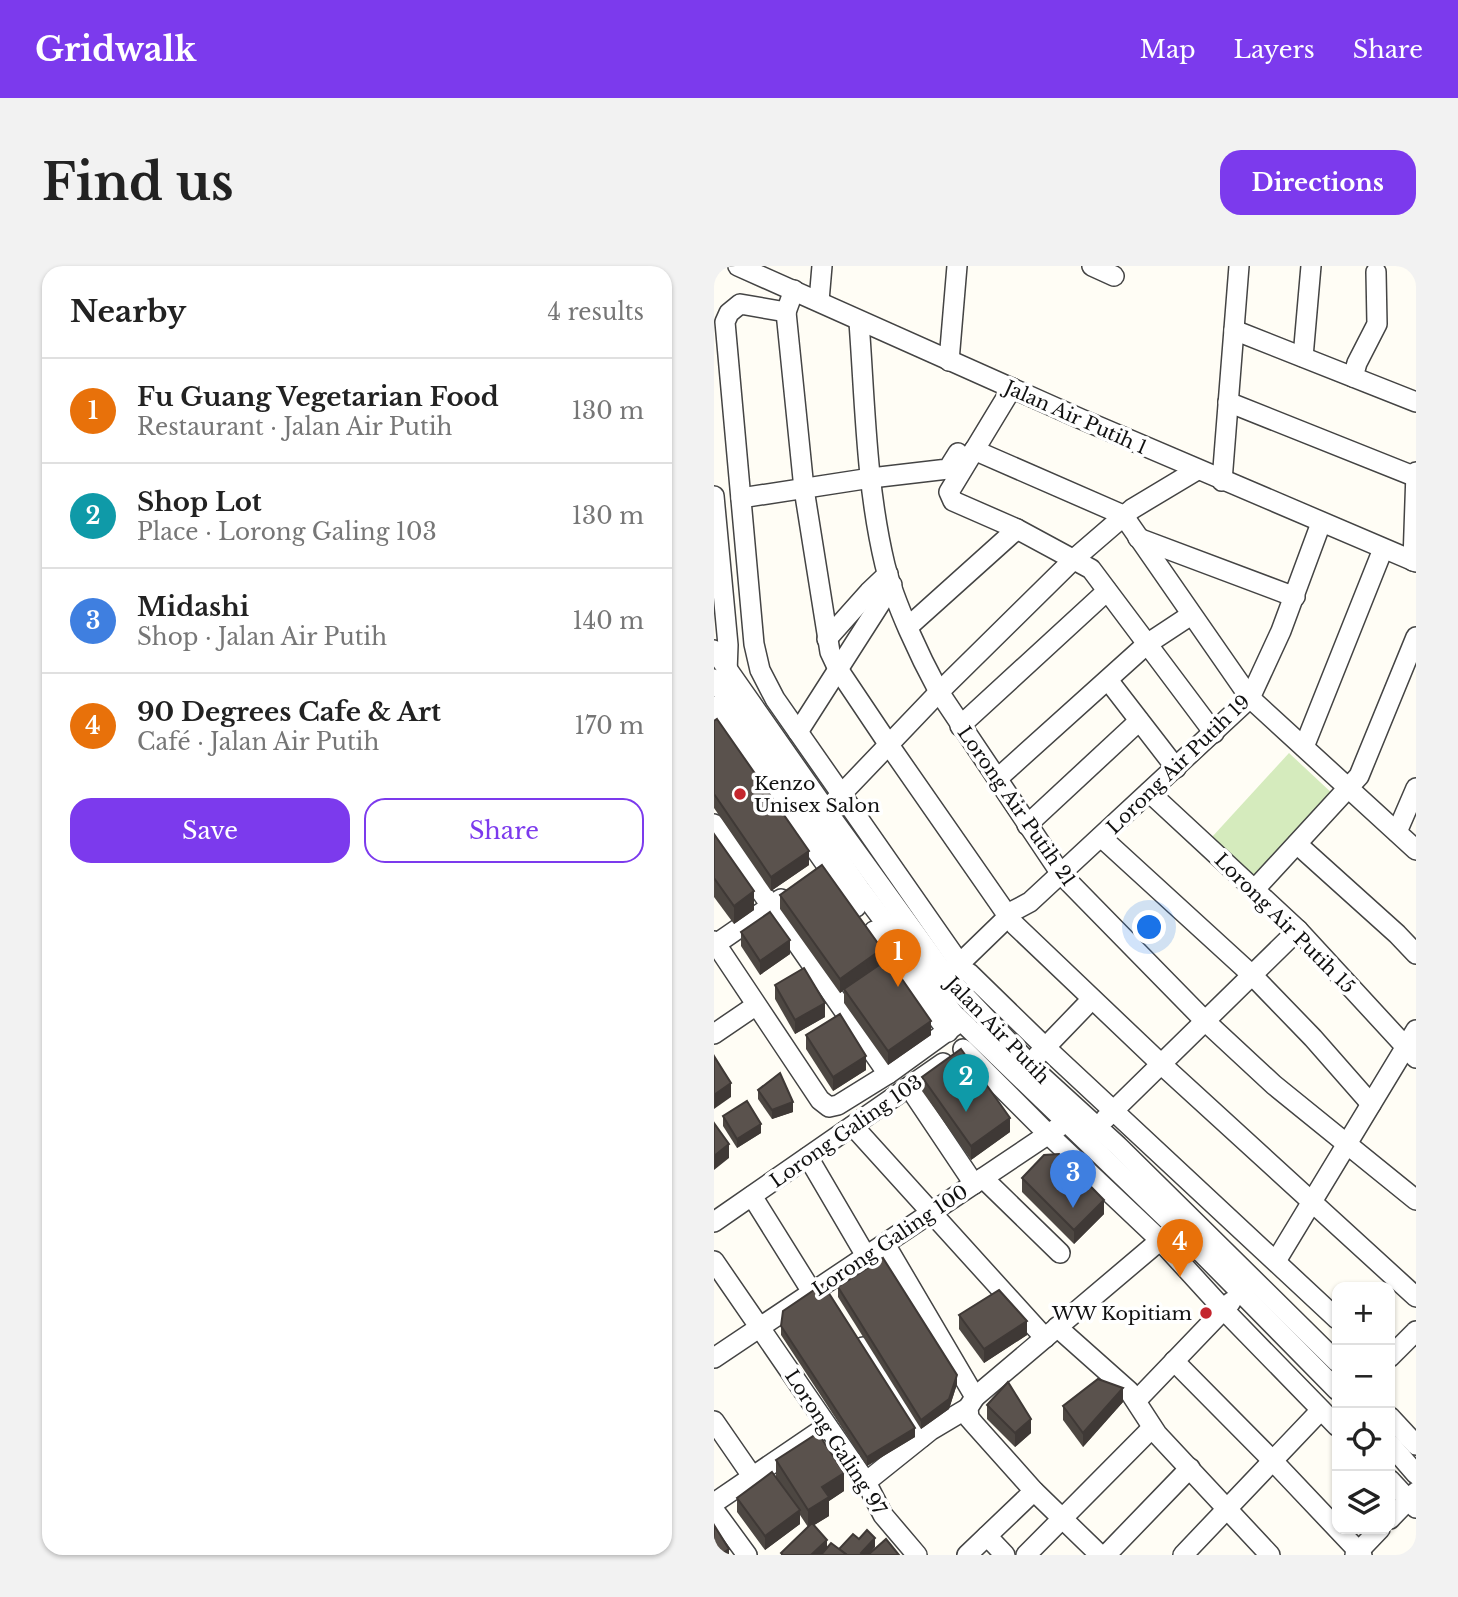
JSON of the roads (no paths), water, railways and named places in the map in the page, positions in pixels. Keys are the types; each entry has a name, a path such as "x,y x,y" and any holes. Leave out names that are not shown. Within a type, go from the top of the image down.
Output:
{"street":[{"path":"819,301 822,266"},
{"path":"949,362 957,266"},
{"path":"1092,266 1114,276"},
{"path":"1222,481 1238,266"},
{"path":"1303,357 1311,266"},
{"name":"Jalan Air Putih 1","path":"748,268 949,362 1415,562"},
{"path":"1353,377 1357,363 1377,324 1376,272"},
{"path":"794,290 786,312 803,489 827,639 838,669 1011,921 1161,1064 1416,1297"},
{"path":"786,312 740,304 729,313 725,322 754,644 760,670 775,699 841,796 951,981 1045,1047 1332,1314"},
{"name":"Lorong Air Putih 21","path":"859,321 871,478 890,580 939,692 960,726 1061,874 1205,1021 1274,1085 1415,1198"},
{"path":"1234,330 1416,402"},
{"path":"714,490 740,492 803,489 948,469 966,452 1012,388"},
{"path":"1228,402 1416,475 1415,562"},
{"path":"966,452 949,492 953,500 1017,529 1091,569 1214,733"},
{"path":"966,452 1123,515 1250,698 1416,849"},
{"path":"826,810 939,692 1074,559 1123,515 1197,470"},
{"path":"714,496 720,606 718,690 822,870 895,961 954,1027 888,1074 838,1105 825,1105 755,1006 715,943 793,890"},
{"name":"Lorong Air Putih 19","path":"951,981 1030,902 1250,698 1295,597 1321,523"},
{"path":"909,626 1017,529"},
{"path":"1138,538 1295,597"},
{"path":"1304,747 1383,549"},
{"path":"827,639 869,592 890,580"},
{"path":"798,732 890,580"},
{"path":"960,726 1107,591"},
{"path":"997,779 1147,644 1191,615"},
{"path":"1255,889 1359,776 1408,681 1416,637"},
{"name":"Jalan Air Putih","path":"714,650 718,690 895,961 951,981"},
{"path":"1108,680 1176,768"},
{"name":"Jalan Air Putih","path":"718,690 826,810 951,981 1029,1064 1179,1205 1332,1357"},
{"path":"1027,825 1139,721"},
{"path":"1397,832 1416,788"},
{"name":"Lorong Air Putih 15","path":"1149,792 1298,930 1411,1053"},
{"path":"714,824 770,906 843,997 888,1074"},
{"path":"1101,837 1252,975 1313,1038 1371,1104"},
{"path":"1297,844 1416,954"},
{"path":"1097,1127 1298,930"},
{"name":"Jalan Air Putih","path":"951,981 954,1027 1066,1123 1129,1197"},
{"path":"1029,1064 1092,999"},
{"path":"714,1034 755,1006"},
{"path":"1276,1261 1371,1104 1411,1053 1416,1030"},
{"path":"970,1043 1049,1135 1129,1197 1168,1234 1241,1292 1332,1385"},
{"name":"Lorong Galing 103","path":"714,1222 970,1043"},
{"path":"909,1087 978,1181 1059,1253"},
{"name":"Lorong Galing 100","path":"714,1358 1066,1123"},
{"path":"853,1126 931,1212 1051,1333 1119,1381 1137,1400 1152,1428 1270,1555"},
{"path":"808,1157 866,1256"},
{"path":"1179,1205 1196,1186"},
{"path":"752,1196 817,1288 836,1306"},
{"path":"1168,1234 1224,1310 1332,1421"},
{"path":"866,1482 971,1402 1168,1234"},
{"path":"885,1244 971,1402 969,1418 1034,1490 1100,1555"},
{"name":"Lorong Galing 97","path":"714,1261 866,1482 883,1515 917,1555"},
{"path":"1137,1400 1241,1292"},
{"path":"850,1328 922,1437"},
{"path":"1395,1352 1416,1331"},
{"path":"1174,1361 1273,1461 1358,1554 1376,1534"},
{"path":"1183,1555 1321,1410"},
{"path":"714,1421 752,1476"},
{"path":"1395,1422 1415,1442"},
{"path":"714,1503 827,1426"},
{"path":"1026,1555 1152,1428"},
{"path":"1395,1450 1416,1474"},
{"path":"1106,1555 1190,1468"},
{"path":"1395,1484 1413,1499 1395,1515"},
{"path":"967,1555 1034,1490"},
{"path":"714,1510 747,1555"},
{"path":"987,1536 1005,1555"}],"place":[{"name":"Kenzo Unisex Salon","path":"740,794"},
{"name":"Fu Guang Vegetarian Food","path":"898,987"},
{"name":"Shop Lot","path":"966,1112"},
{"name":"Midashi","path":"1073,1208"},
{"name":"90 Degrees Cafe & Art","path":"1180,1277"},
{"name":"WW Kopitiam","path":"1206,1313"}]}
